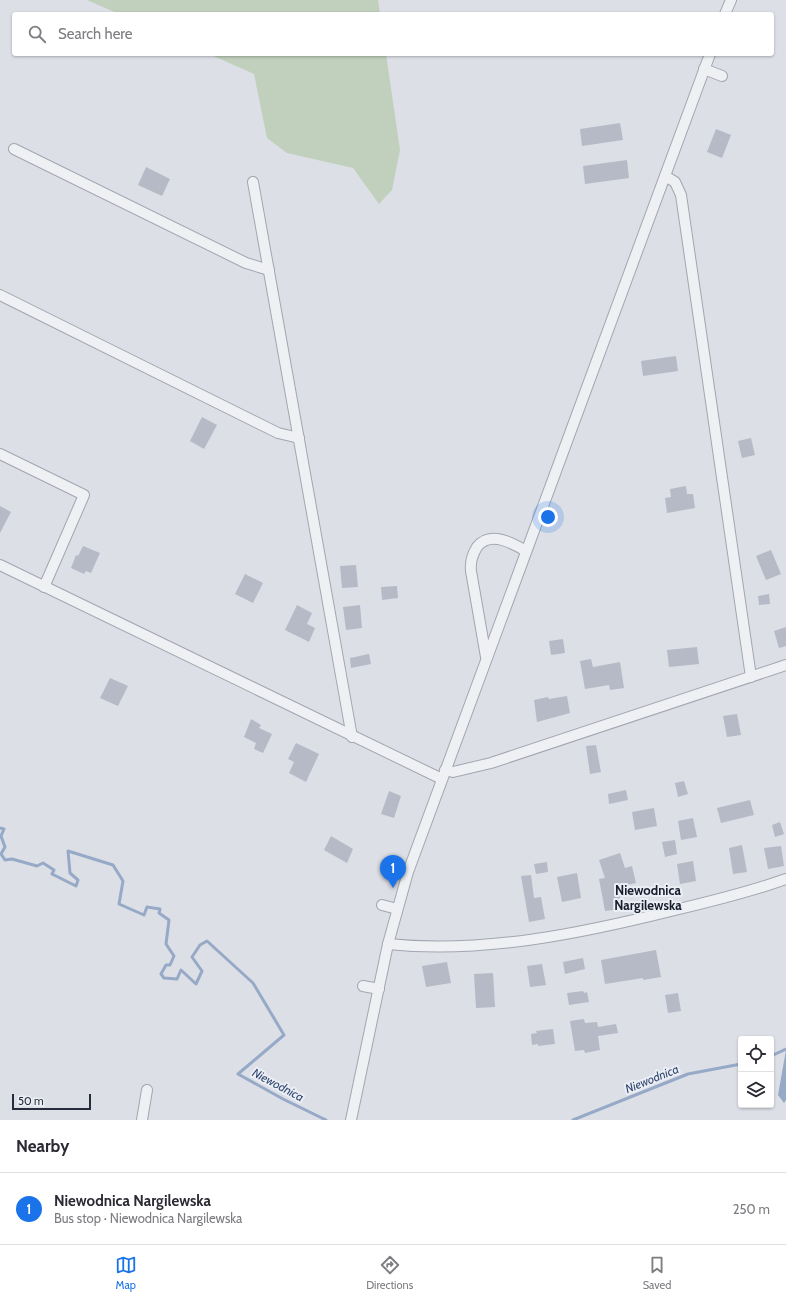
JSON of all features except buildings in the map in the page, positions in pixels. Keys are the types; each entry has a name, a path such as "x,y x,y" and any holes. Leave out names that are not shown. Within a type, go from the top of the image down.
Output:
{"street":[{"path":"726,12 731,0"},
{"path":"352,1116 388,944 408,872 709,56"},
{"path":"704,69 722,76"},
{"path":"14,149 246,263 269,270"},
{"path":"665,176 675,182 680,195 751,677"},
{"path":"253,182 352,737"},
{"path":"0,295 278,433 299,438"},
{"path":"0,454 84,495 44,587"},
{"path":"486,659 471,559 480,543 488,539 497,538 510,542 526,551"},
{"path":"0,565 352,737 443,775 491,763 786,665"},
{"path":"388,944 440,946 477,945 583,931 731,896 786,879"},
{"path":"382,905 397,909"},
{"path":"363,986 379,989"},
{"path":"142,1120 147,1090"}],"green space":[{"path":"87,0 378,0 380,12 114,12"},
{"path":"214,56 386,56 400,150 392,190 379,204 353,168 287,153 267,138 254,74"}],"water":[{"path":"786,1050 786,1100 784,1103 778,1095"}],"waterway":[{"name":"Niewodnica","path":"0,828 4,829 1,836 5,847 1,854 5,860 12,859 37,866 43,863 54,870 52,874 76,886 78,880 70,873 68,851 113,865 123,881 119,904 144,915 147,907 160,909 159,913 169,920 166,944 174,956 170,965 166,965 161,974 164,978 177,979 181,970 196,984 202,971 192,957 200,945 207,941 253,983 284,1035 238,1074 283,1099 326,1120"},
{"name":"Niewodnica","path":"774,1055 786,1049"},
{"name":"Niewodnica","path":"573,1120 688,1074 738,1065"}],"place":[{"name":"Niewodnica Nargilewska","path":"393,888"}],"district":[{"name":"Niewodnica Nargilewska","path":"648,898"}]}
